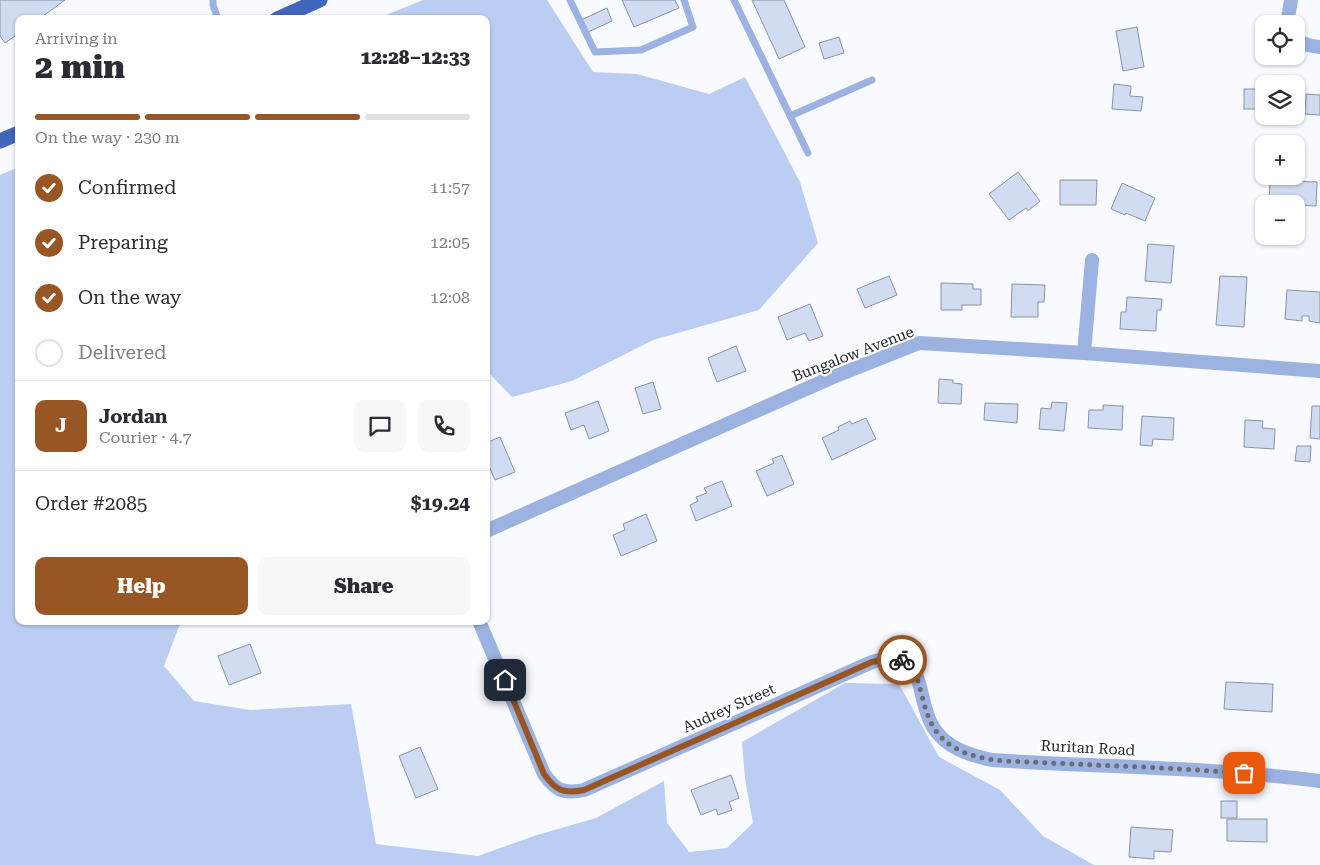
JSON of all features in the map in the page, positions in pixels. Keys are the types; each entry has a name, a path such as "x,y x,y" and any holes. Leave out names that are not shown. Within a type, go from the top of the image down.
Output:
{"highway":[{"path":"286,15 320,0"},
{"path":"0,141 15,135"}],"street":[{"path":"1288,15 1291,0"},
{"path":"1305,44 1320,47"},
{"path":"1084,353 1092,260"},
{"name":"Bungalow Avenue","path":"490,529 833,377 919,343 1084,353 1320,371"},
{"name":"Audrey Street","path":"481,625 544,774 552,784 562,790 573,792 584,790 872,662 892,658 910,664"},
{"name":"Ruritan Road","path":"910,664 915,673 933,727 945,742 972,756 998,761 1196,770 1320,781"}],"lane":[{"path":"213,0 217,15"},
{"path":"570,0 594,52 641,50 693,26 684,0"},
{"path":"734,0 808,153"},
{"path":"790,116 872,80"}],"shaded area":[{"path":"423,0 547,0 593,72 637,74 709,94 745,77 800,182 818,243 759,310 653,340 572,381 512,397 490,374 490,15 386,15"},
{"path":"15,169 15,625 179,625 164,666 194,701 250,710 351,704 376,844 478,856 537,835 596,818 664,781 667,823 689,852 727,848 753,823 745,779 742,742 845,683 899,684 939,757 1000,790 1043,836 1094,865 0,865 0,175"}],"building":[{"path":"0,0 65,0 44,15 15,15 15,36 5,43 0,36"},
{"path":"622,0 675,0 679,8 634,27"},
{"path":"752,0 784,0 805,47 779,59"},
{"path":"607,8 612,21 586,33 581,20"},
{"path":"1137,27 1144,67 1123,71 1116,31"},
{"path":"839,37 844,53 824,59 819,43"},
{"path":"1114,84 1131,86 1130,96 1143,97 1141,111 1112,109"},
{"path":"1244,89 1255,89 1255,109 1244,109"},
{"path":"1306,94 1320,95 1320,115 1305,114"},
{"path":"1018,172 1040,201 1028,211 1026,208 1009,220 989,194"},
{"path":"1060,180 1097,180 1096,205 1060,205"},
{"path":"1305,181 1317,182 1316,206 1305,205 1305,195 1269,195 1270,185 1305,185"},
{"path":"1122,183 1155,198 1145,221 1111,209"},
{"path":"1148,244 1174,246 1171,283 1145,281"},
{"path":"889,276 897,295 865,308 857,289"},
{"path":"1220,276 1247,277 1244,327 1216,325"},
{"path":"941,283 973,284 973,289 981,289 981,305 962,305 962,310 941,310"},
{"path":"1012,284 1045,285 1044,302 1038,302 1038,317 1011,317"},
{"path":"1287,290 1320,292 1320,323 1309,321 1309,316 1302,316 1302,321 1285,319"},
{"path":"1127,297 1162,299 1161,310 1157,310 1156,331 1120,329 1121,312 1126,312"},
{"path":"810,304 823,336 809,341 805,333 787,340 778,317"},
{"path":"736,346 746,371 717,382 708,358"},
{"path":"939,379 953,380 953,383 962,384 961,404 938,403"},
{"path":"653,382 661,409 643,414 635,388"},
{"path":"598,401 609,431 589,439 584,425 571,430 565,413"},
{"path":"1052,402 1067,403 1064,431 1039,429 1041,408 1051,409"},
{"path":"985,403 1018,404 1017,423 984,420"},
{"path":"1103,405 1123,406 1122,430 1088,428 1089,410 1103,410"},
{"path":"1312,406 1320,406 1320,439 1310,438"},
{"path":"1142,416 1174,418 1173,440 1153,439 1152,446 1140,445"},
{"path":"866,418 876,439 832,460 822,438 839,430 838,427 850,421 852,424"},
{"path":"1245,420 1263,421 1262,428 1275,429 1274,449 1244,447"},
{"path":"500,437 515,472 495,480 490,469 490,441"},
{"path":"1297,446 1311,446 1310,462 1295,461"},
{"path":"782,455 794,484 767,496 756,471 774,463 772,459"},
{"path":"722,481 732,506 696,521 690,505 698,501 696,497 707,493 704,488"},
{"path":"646,514 657,541 621,556 613,535 625,530 623,524"},
{"path":"250,644 261,673 229,685 218,656"},
{"path":"1226,682 1273,684 1272,712 1224,709"},
{"path":"420,747 438,789 416,798 399,756"},
{"path":"731,775 739,798 729,802 732,810 718,815 716,809 701,815 691,790"},
{"path":"1221,801 1237,801 1237,818 1221,818"},
{"path":"1227,819 1267,819 1267,842 1227,841"},
{"path":"1131,827 1173,830 1171,852 1154,851 1154,859 1129,857"}],"way so far":[{"path":"902,660 910,664 915,673 933,727 945,742 972,756 1005,761 1244,773"}],"route":[{"path":"505,680 544,774 552,784 562,790 573,792 584,790 872,662 892,658 902,660"}]}
